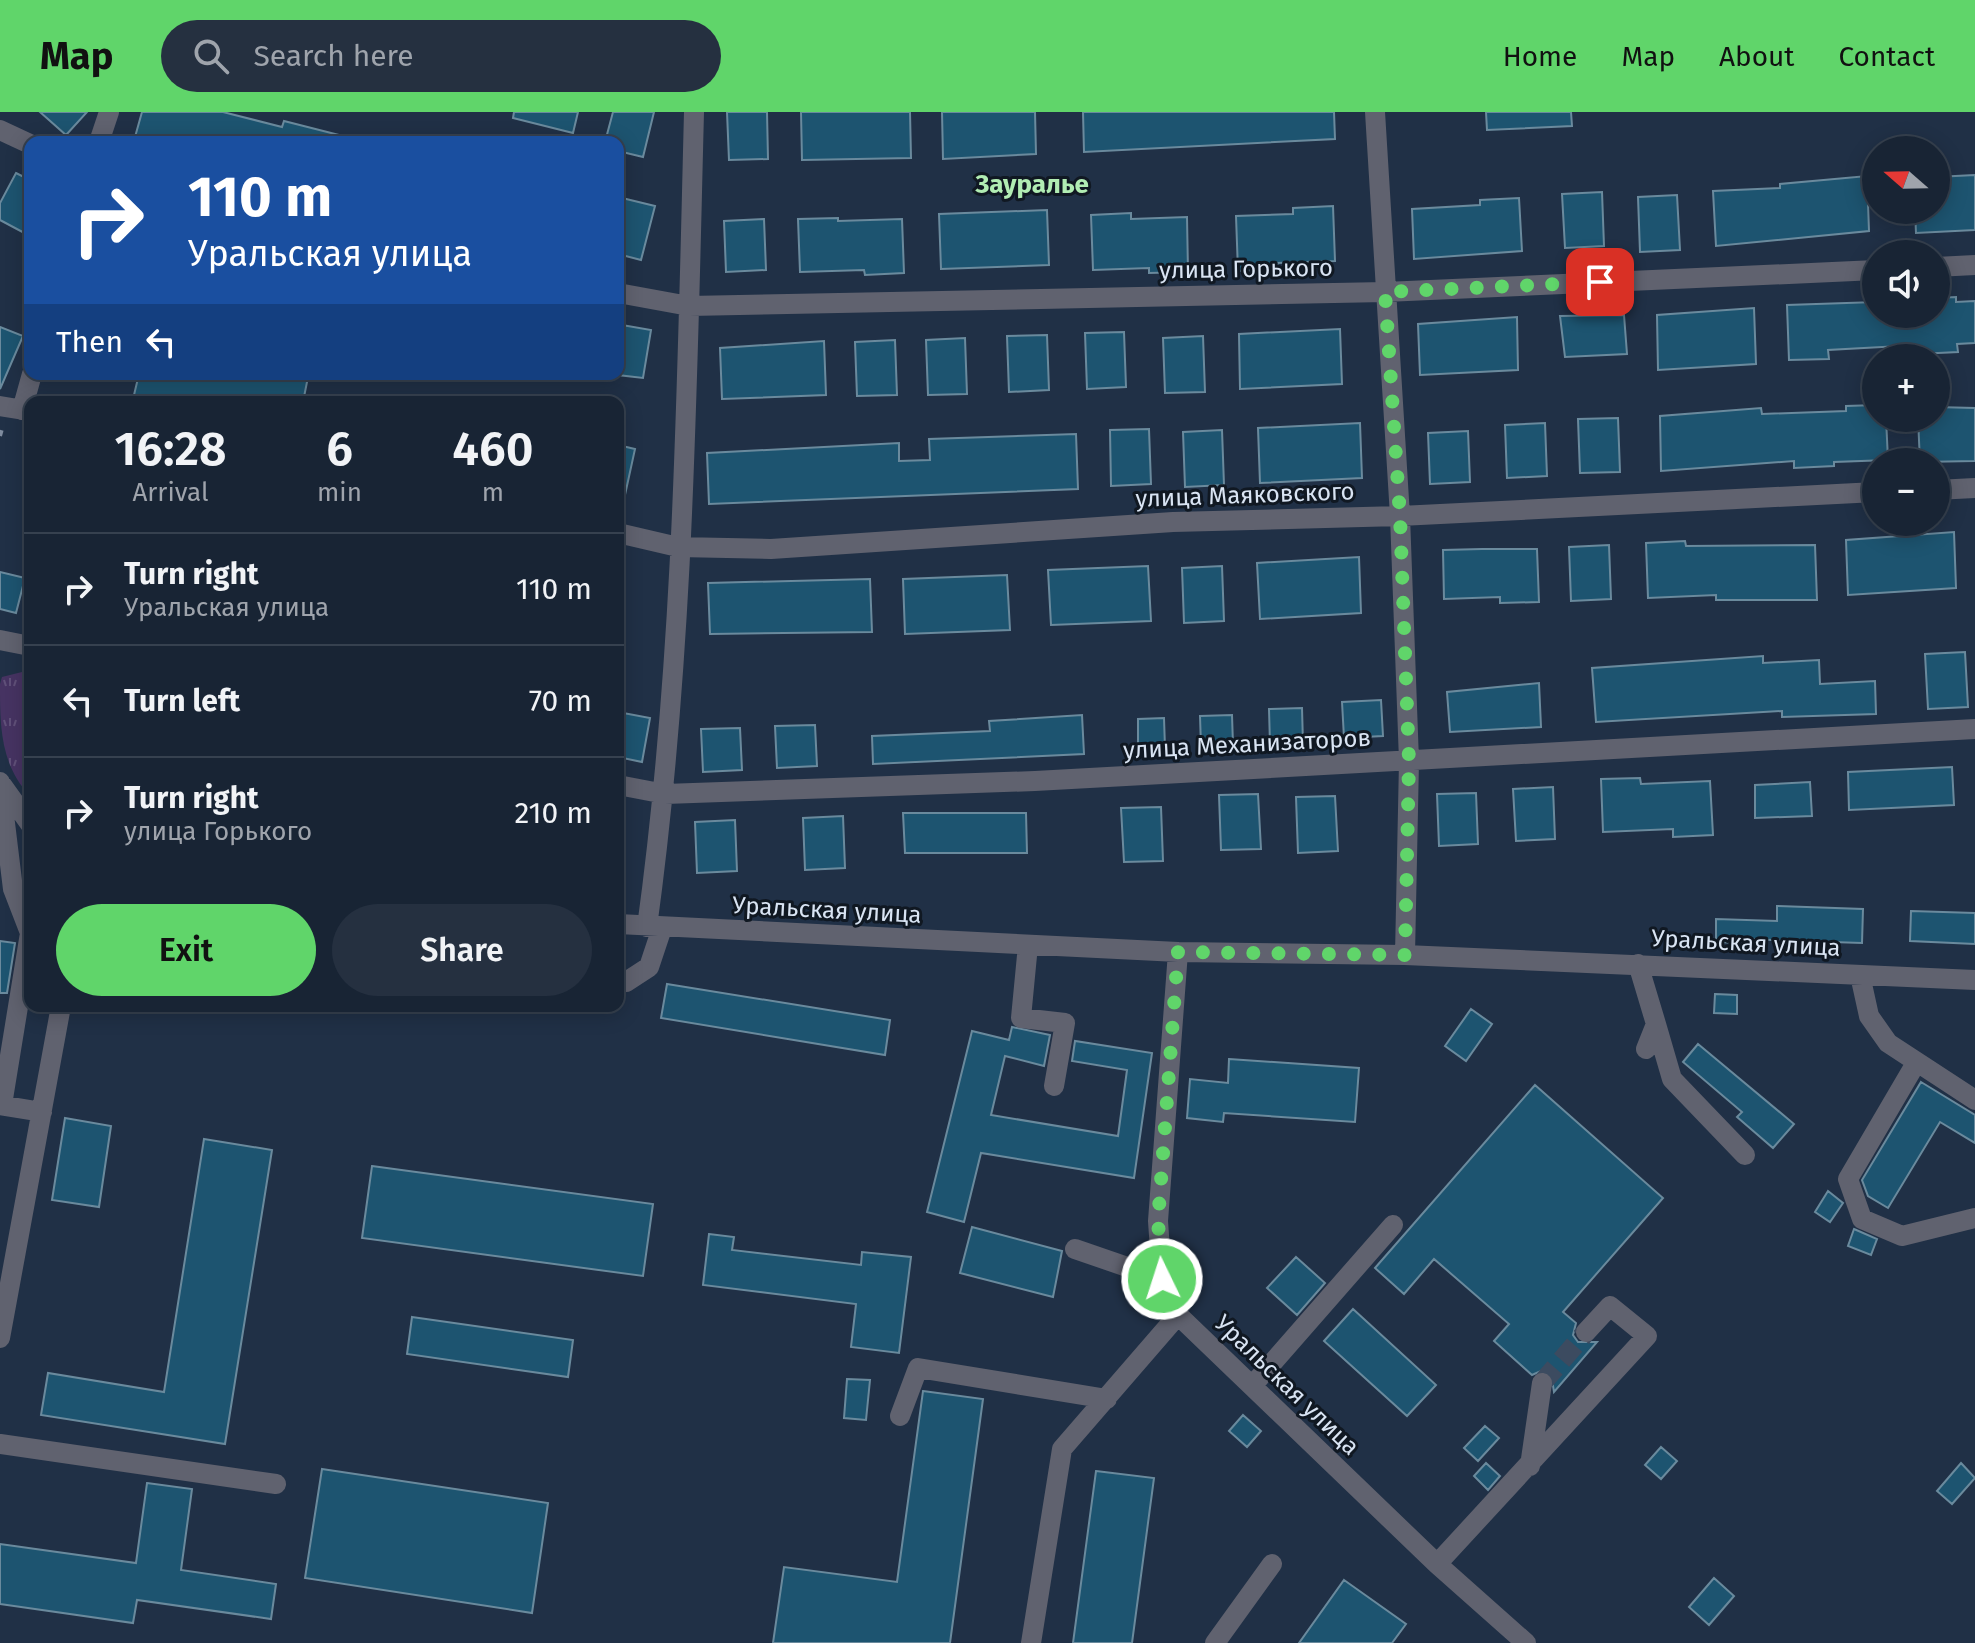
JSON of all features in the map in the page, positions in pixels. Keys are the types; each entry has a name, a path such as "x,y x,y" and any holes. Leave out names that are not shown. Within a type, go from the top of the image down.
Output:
{"street":[{"path":"101,136 109,112"},
{"path":"624,982 649,967 665,794 689,306 694,112"},
{"path":"1375,112 1400,516 1409,761 1405,955"},
{"path":"0,130 24,141"},
{"path":"1950,266 1975,265"},
{"name":"улица Горького","path":"624,294 689,306 1385,292 1862,271"},
{"path":"0,406 24,410"},
{"path":"1950,489 1975,488"},
{"name":"улица Маяковского","path":"624,534 678,547 771,549 1173,522 1400,516 1862,493"},
{"path":"0,640 24,645"},
{"name":"улица Механизаторов","path":"624,786 665,794 1035,781 1975,729"},
{"path":"0,782 24,816"},
{"path":"0,782 14,887 24,916"},
{"name":"Уральская улица","path":"624,924 1178,952 1405,955 1975,980"},
{"path":"1028,945 1021,1018 1065,1023 1054,1086"},
{"name":"Уральская улица","path":"1178,952 1158,1221 1162,1279 1178,1315 1437,1564 1526,1643"},
{"path":"1638,964 1672,1079 1745,1155"},
{"path":"24,969 1,1105 42,1112"},
{"path":"1860,975 1869,1016 1888,1043 1975,1100"},
{"path":"0,1338 60,1012"},
{"path":"1646,1049 1656,1024"},
{"path":"1916,1063 1848,1179 1862,1219 1902,1236 1975,1218"},
{"path":"1252,1386 1393,1225"},
{"path":"1075,1249 1162,1279"},
{"path":"1437,1564 1647,1336 1610,1306 1586,1332"},
{"path":"1031,1643 1062,1449 1178,1315"},
{"path":"900,1416 918,1368 1107,1399"},
{"path":"1530,1466 1542,1383"},
{"path":"0,1444 276,1484"},
{"path":"1215,1643 1272,1564"}],"green space":[{"path":"24,672 24,789 7,758 4,744 2,677"}],"building":[{"path":"40,112 87,112 66,135"},
{"path":"142,112 223,112 282,127 284,121 343,136 135,136"},
{"path":"514,112 578,112 573,133 513,118"},
{"path":"613,112 654,112 643,157 624,152 624,136 607,136"},
{"path":"727,112 767,112 768,159 729,160"},
{"path":"801,112 910,112 911,158 802,160"},
{"path":"942,112 1035,112 1036,154 943,159"},
{"path":"1083,112 1334,112 1335,139 1084,152"},
{"path":"1486,112 1571,112 1572,126 1487,130"},
{"path":"16,173 24,177 24,233 0,220 0,203"},
{"path":"1975,175 1975,230 1916,233 1916,224 1950,224 1950,176"},
{"path":"1862,176 1862,224 1869,224 1869,231 1716,246 1713,191 1780,188 1780,184"},
{"path":"1602,192 1604,246 1565,248 1562,194"},
{"path":"1677,195 1680,250 1640,252 1638,197"},
{"path":"624,198 655,206 641,260 624,256"},
{"path":"1519,198 1522,251 1414,259 1412,209 1480,205 1480,200"},
{"path":"1333,206 1335,261 1277,263 1278,269 1238,271 1236,216 1293,214 1293,208"},
{"path":"1047,210 1049,265 941,269 939,214"},
{"path":"1131,213 1131,219 1187,217 1188,272 1149,273 1149,268 1093,270 1091,215"},
{"path":"838,218 838,221 902,219 904,273 865,275 864,270 800,272 798,219"},
{"path":"764,219 766,270 726,272 724,221"},
{"path":"1950,297 1956,297 1956,302 1975,301 1975,343 1957,344 1958,352 1950,352 1950,344 1862,344 1862,348 1828,350 1829,359 1789,360 1787,305 1862,302 1862,328 1950,328"},
{"path":"1754,308 1756,364 1658,370 1657,315"},
{"path":"1624,315 1627,354 1565,357 1560,316"},
{"path":"1517,317 1518,370 1420,375 1418,324"},
{"path":"624,325 651,330 643,378 624,376"},
{"path":"0,327 23,336 0,389"},
{"path":"1340,329 1342,384 1240,389 1239,334"},
{"path":"1124,332 1126,387 1087,389 1085,333"},
{"path":"1047,335 1049,390 1009,392 1007,336"},
{"path":"1203,336 1205,392 1165,393 1163,338"},
{"path":"965,338 967,394 928,395 926,340"},
{"path":"895,340 897,395 857,396 855,342"},
{"path":"824,341 826,395 722,399 720,348"},
{"path":"138,380 307,380 304,396 134,395"},
{"path":"1862,405 1862,432 1887,432 1887,448 1862,448 1862,461 1834,462 1834,466 1794,468 1794,461 1661,471 1660,416 1761,408 1762,414 1846,411 1846,406"},
{"path":"1950,407 1975,408 1975,461 1950,461 1950,448 1919,448 1919,432 1950,432"},
{"path":"1618,418 1620,472 1580,473 1578,419"},
{"path":"1360,423 1362,478 1260,483 1258,428"},
{"path":"1545,423 1547,476 1507,478 1505,425"},
{"path":"1149,429 1151,484 1111,486 1110,430"},
{"path":"1222,430 1224,485 1185,487 1183,432"},
{"path":"1468,431 1470,482 1430,484 1428,433"},
{"path":"1076,434 1078,489 709,504 707,453 899,443 899,461 930,460 929,439"},
{"path":"624,446 635,449 624,495"},
{"path":"1950,532 1954,532 1956,588 1848,595 1846,540 1950,536"},
{"path":"1685,541 1686,546 1815,545 1817,600 1716,600 1716,595 1648,598 1646,543"},
{"path":"1609,545 1611,599 1571,601 1569,547"},
{"path":"1537,549 1539,602 1500,603 1500,597 1444,599 1443,550"},
{"path":"1359,557 1361,613 1260,619 1257,563"},
{"path":"1148,566 1151,621 1051,625 1048,570"},
{"path":"1222,566 1224,621 1184,623 1182,568"},
{"path":"0,572 24,578 16,613 0,609"},
{"path":"1007,575 1010,630 905,634 903,579"},
{"path":"870,579 872,632 710,634 708,583"},
{"path":"1965,652 1968,707 1928,709 1925,654"},
{"path":"1763,656 1763,663 1819,660 1820,684 1875,681 1876,714 1782,717 1782,711 1596,722 1592,668"},
{"path":"1539,683 1541,727 1450,732 1447,692"},
{"path":"1381,700 1383,736 1344,738 1342,702"},
{"path":"1302,708 1303,744 1270,744 1269,709"},
{"path":"624,713 650,718 642,762 624,758"},
{"path":"1082,715 1084,754 873,764 872,736 990,731 989,721"},
{"path":"1232,715 1233,745 1201,746 1200,716"},
{"path":"1164,718 1165,748 1138,749 1138,719"},
{"path":"815,725 817,766 777,768 775,726"},
{"path":"740,728 742,770 703,772 701,729"},
{"path":"1952,767 1954,805 1849,810 1848,772"},
{"path":"1640,778 1641,784 1710,781 1713,835 1673,837 1673,829 1603,832 1601,779"},
{"path":"1810,782 1812,816 1755,818 1755,785"},
{"path":"1553,787 1555,839 1516,841 1513,789"},
{"path":"1476,793 1478,844 1439,846 1437,794"},
{"path":"1258,794 1261,849 1221,850 1219,795"},
{"path":"1335,796 1338,851 1298,853 1296,797"},
{"path":"1161,807 1163,861 1124,862 1121,808"},
{"path":"903,813 1026,813 1027,853 905,853"},
{"path":"843,816 845,868 805,870 803,818"},
{"path":"735,820 737,871 697,873 695,822"},
{"path":"1777,906 1863,909 1862,943 1745,939 1745,943 1716,942 1716,919 1777,921"},
{"path":"1911,911 1975,913 1975,944 1910,941"},
{"path":"0,941 15,943 7,993 0,993"},
{"path":"667,984 890,1020 885,1055 661,1018"},
{"path":"1715,994 1737,995 1737,1014 1714,1013"},
{"path":"1471,1009 1492,1024 1466,1061 1445,1046"},
{"path":"1012,1027 1050,1035 1044,1066 1005,1056 991,1115 1118,1136 1127,1070 1072,1061 1075,1041 1152,1053 1134,1178 981,1153 964,1222 927,1212 972,1031 1009,1040"},
{"path":"1698,1044 1794,1124 1773,1148 1737,1117 1742,1112 1683,1062"},
{"path":"1229,1059 1359,1068 1355,1122 1224,1113 1223,1122 1187,1118 1190,1079 1228,1083"},
{"path":"1921,1082 1975,1115 1975,1143 1940,1122 1888,1208 1868,1196 1862,1180"},
{"path":"1535,1085 1663,1198 1563,1312 1576,1323 1573,1335 1578,1342 1597,1342 1554,1392 1551,1373 1543,1370 1532,1375 1494,1341 1509,1324 1434,1259 1404,1294 1375,1268"},
{"path":"65,1118 111,1126 99,1207 52,1200"},
{"path":"204,1139 272,1150 225,1444 41,1415 48,1373 164,1392"},
{"path":"372,1166 653,1204 643,1276 362,1238"},
{"path":"1828,1191 1843,1203 1830,1222 1815,1212"},
{"path":"972,1227 1062,1251 1053,1297 960,1273"},
{"path":"1854,1229 1877,1239 1871,1255 1848,1246"},
{"path":"709,1234 734,1237 732,1250 861,1265 862,1252 911,1257 899,1353 851,1347 856,1304 703,1285"},
{"path":"1296,1257 1325,1283 1297,1315 1267,1288"},
{"path":"1353,1309 1436,1385 1407,1416 1324,1341"},
{"path":"412,1317 573,1340 568,1377 407,1354"},
{"path":"847,1379 870,1380 866,1420 844,1418"},
{"path":"923,1391 983,1399 950,1643 773,1643 784,1567 897,1582"},
{"path":"1243,1415 1261,1431 1247,1447 1229,1431"},
{"path":"1485,1426 1499,1438 1478,1461 1464,1448"},
{"path":"1661,1447 1677,1461 1661,1479 1645,1465"},
{"path":"1486,1463 1500,1476 1488,1490 1474,1476"},
{"path":"1961,1463 1975,1478 1952,1504 1937,1491"},
{"path":"322,1469 548,1503 532,1613 305,1578"},
{"path":"1096,1471 1154,1478 1132,1643 1073,1643"},
{"path":"147,1483 192,1489 181,1570 276,1584 271,1619 137,1600 133,1623 0,1604 0,1544 136,1563"},
{"path":"1714,1578 1734,1596 1709,1625 1689,1607"},
{"path":"1344,1580 1406,1624 1392,1643 1299,1643"}],"tunnel":[{"path":"1542,1383 1586,1332"}],"district":[{"name":"Зауралье","path":"1032,184"}],"route":[{"path":"1162,1279 1158,1221 1178,952 1405,955 1409,761 1400,516 1385,292 1600,282"}]}
